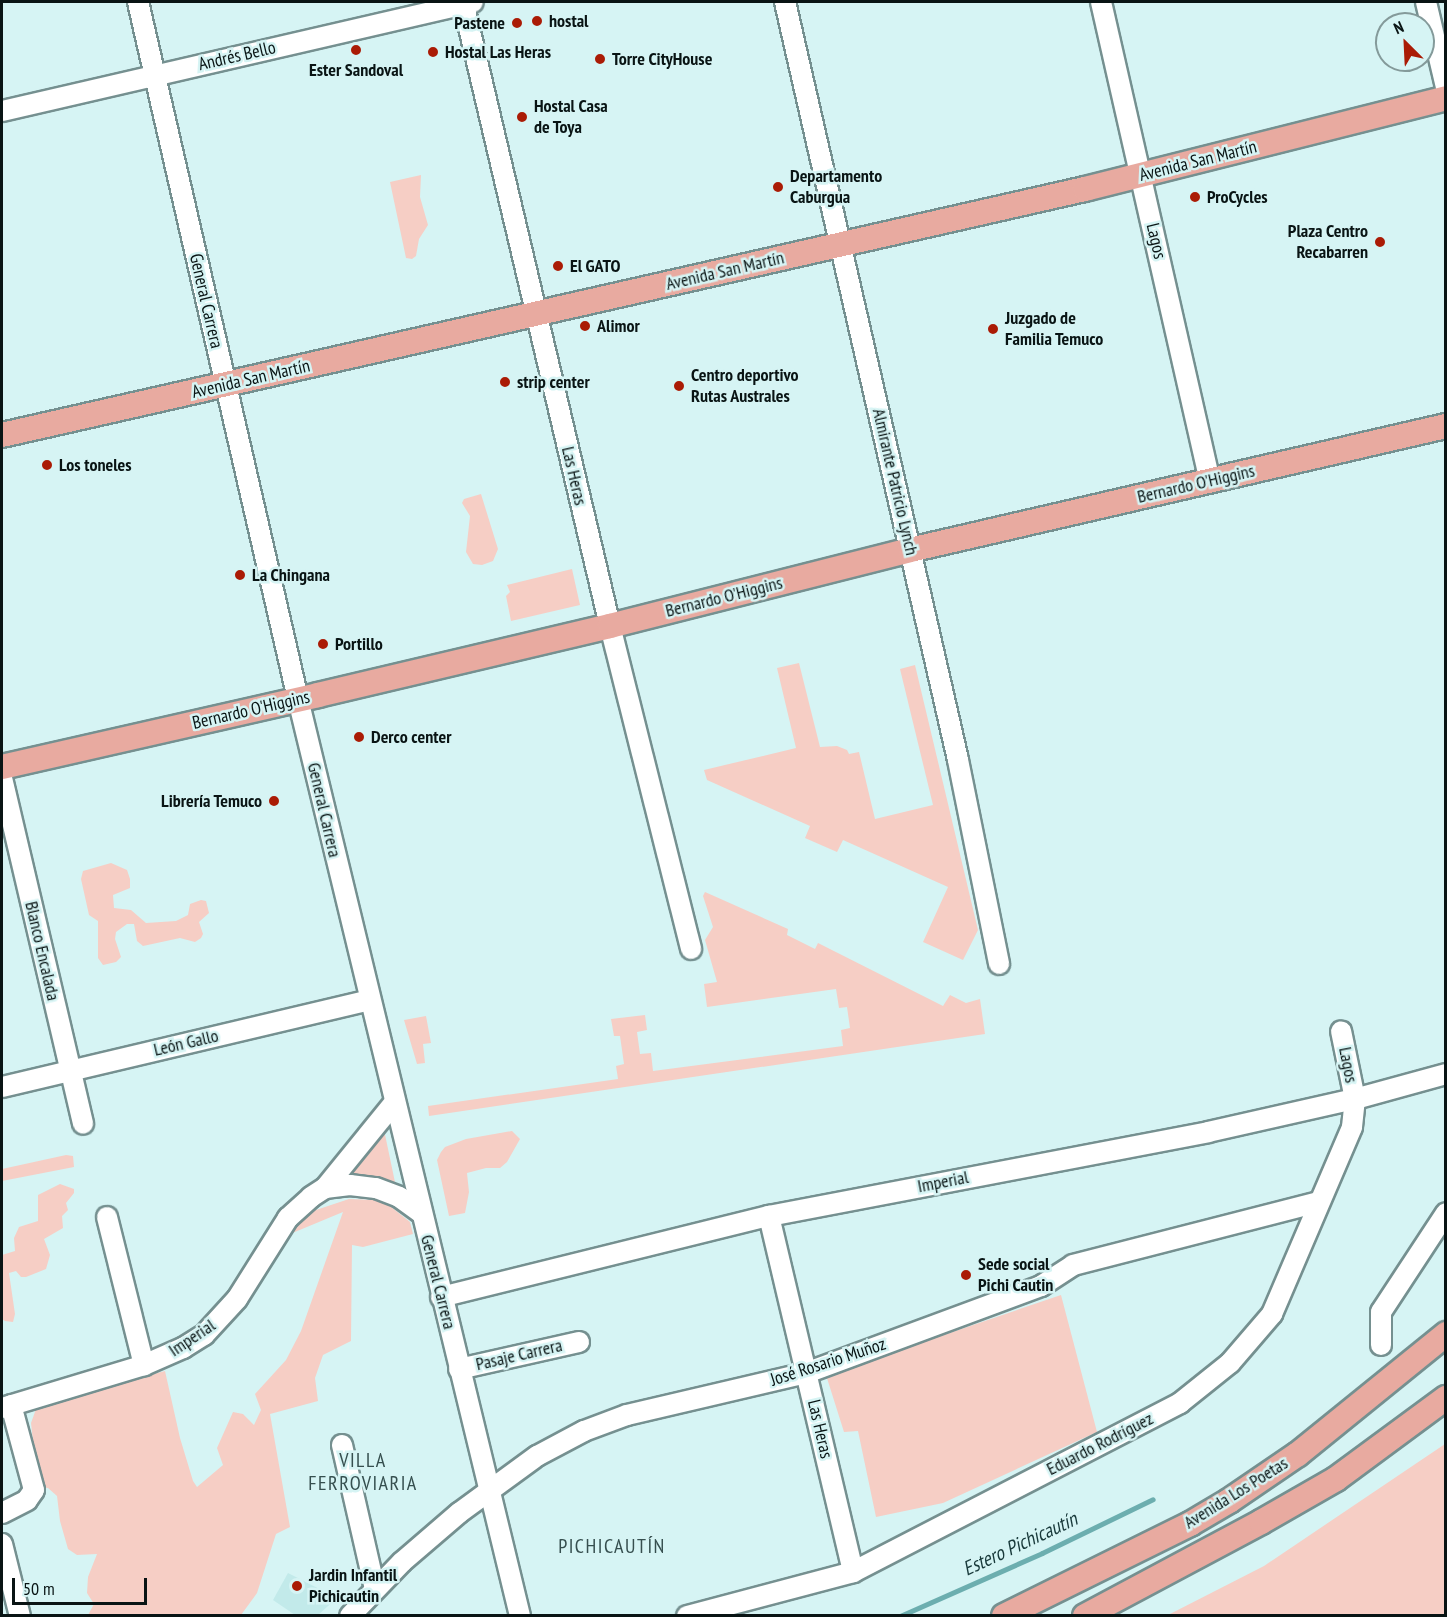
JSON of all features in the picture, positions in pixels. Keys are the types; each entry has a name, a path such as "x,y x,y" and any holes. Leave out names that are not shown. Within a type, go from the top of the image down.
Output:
{"main road":[{"name":"Avenida San Martín","path":"2,435 1141,175 1446,98"},
{"name":"Bernardo O'Higgins","path":"2,766 610,626 910,550 1446,426"},
{"name":"Avenida Los Poetas","path":"1004,1616 1190,1524 1238,1495 1329,1430 1446,1334"},
{"name":"Avenida Los Poetas","path":"1085,1616 1251,1528 1336,1479 1446,1398"}],"street":[{"name":"General Carrera","path":"138,2 298,699 420,1212 520,1616"},
{"name":"Andrés Bello","path":"2,111 466,2"},
{"name":"Las Heras","path":"466,2 536,314 610,626 691,949"},
{"name":"Almirante Patricio Lynch","path":"785,2 958,760 999,964"},
{"name":"Lagos","path":"1101,2 1210,481"},
{"path":"1426,2 1446,87"},
{"name":"Blanco Encalada","path":"2,778 83,1124"},
{"name":"León Gallo","path":"2,1087 370,1000"},
{"name":"Lagos","path":"1341,1031 1355,1099"},
{"name":"Imperial","path":"441,1297 769,1216 1208,1132 1355,1099 1446,1074"},
{"name":"Eduardo Rodríguez","path":"687,1616 853,1572 1180,1402 1205,1384 1230,1363 1272,1314 1352,1127 1355,1099"},
{"name":"Imperial","path":"6,1406 144,1365 183,1348 204,1335 222,1318 253,1278 288,1218 311,1197 325,1188 394,1103"},
{"path":"325,1188 350,1185 376,1188 399,1197 420,1212"},
{"name":"José Rosario Muñoz","path":"350,1616 430,1536 489,1491 537,1456 605,1422 806,1373 1041,1286 1073,1265 1319,1202"},
{"path":"1381,1345 1381,1312 1446,1213"},
{"name":"Las Heras","path":"769,1216 853,1572"},
{"path":"107,1218 144,1365"},
{"name":"Pasaje Carrera","path":"459,1369 579,1342"},
{"path":"2,1513 27,1500 34,1490 6,1406"},
{"path":"342,1445 375,1589"},
{"path":"2,1544 20,1616"}],"shaded area":[{"path":"421,175 420,197 428,225 419,239 416,256 412,259 406,258 390,182"},
{"path":"481,494 498,549 493,561 482,565 473,564 466,552 470,516 462,503 464,499"},
{"path":"572,569 580,605 511,621 506,596 510,592 507,585"},
{"path":"799,663 820,747 837,746 847,750 849,754 859,752 875,819 933,805 900,669 915,665 978,930 963,960 923,942 948,887 843,840 837,852 805,838 810,826 707,780 704,770 796,748 777,668"},
{"path":"111,863 127,870 130,879 130,888 113,895 114,908 131,910 146,923 176,921 188,915 190,904 201,900 206,901 209,913 199,922 203,934 201,938 195,942 180,938 143,946 137,941 134,924 127,924 116,932 115,939 121,957 116,962 103,965 98,958 98,921 89,915 81,879 83,871"},
{"path":"705,892 788,929 787,935 815,949 818,943 943,1006 950,995 966,1003 980,999 985,1034 429,1116 428,1106 618,1079 616,1066 624,1064 620,1036 614,1036 611,1019 645,1015 647,1030 637,1032 640,1054 651,1053 653,1071 843,1046 841,1030 850,1028 847,1007 839,1008 836,989 707,1007 704,984 717,982 705,940 713,927 703,896"},
{"path":"426,1016 431,1043 423,1044 425,1063 417,1064 404,1020"},
{"path":"383,1125 396,1187 358,1176 340,1177"},
{"path":"512,1131 520,1139 507,1162 500,1168 486,1168 467,1173 469,1192 465,1213 449,1216 437,1160 441,1152 445,1147 466,1139"},
{"path":"66,1155 73,1156 74,1167 2,1181 2,1169"},
{"path":"60,1184 74,1189 74,1193 66,1203 68,1210 62,1216 63,1228 44,1239 50,1255 46,1269 26,1277 21,1277 16,1271 9,1273 15,1314 13,1322 5,1321 2,1319 2,1255 15,1251 14,1238 19,1227 38,1221 38,1195"},
{"path":"349,1199 376,1200 390,1206 410,1222 413,1234 363,1247 352,1245 351,1341 323,1355 315,1378 318,1401 270,1414 290,1527 276,1534 257,1593 241,1615 88,1615 94,1604 87,1593 88,1577 97,1554 77,1555 68,1549 60,1521 57,1496 48,1488 38,1487 31,1423 36,1409 66,1397 165,1371 180,1438 193,1481 197,1487 223,1465 217,1448 233,1412 243,1414 254,1425 261,1410 255,1394 286,1360 301,1331 343,1212 290,1234 310,1212"},
{"path":"1061,1295 1097,1432 943,1503 876,1517 858,1431 844,1432 826,1375"},
{"path":"1445,1444 1445,1615 1168,1615 1264,1566"},
{"name":"Jardin Infantil Pichicautin","path":"288,1573 337,1598 318,1615 295,1615 273,1600"}],"waterway":[{"name":"Estero Pichicautín","path":"900,1616 1042,1553 1153,1499"}],"place":[{"name":"hostal","path":"537,21"},
{"name":"Pastene","path":"517,23"},
{"name":"Ester Sandoval","path":"356,50"},
{"name":"Hostal Las Heras","path":"433,52"},
{"name":"Torre CityHouse","path":"600,59"},
{"name":"Hostal Casa de Toya","path":"522,117"},
{"name":"Departamento Caburgua","path":"778,187"},
{"name":"ProCycles","path":"1195,197"},
{"name":"Plaza Centro Recabarren","path":"1380,242"},
{"name":"El GATO","path":"558,266"},
{"name":"Alimor","path":"585,326"},
{"name":"Juzgado de Familia Temuco","path":"993,329"},
{"name":"strip center","path":"505,382"},
{"name":"Centro deportivo Rutas Australes","path":"679,386"},
{"name":"Los toneles","path":"47,465"},
{"name":"La Chingana","path":"240,575"},
{"name":"Portillo","path":"323,644"},
{"name":"Derco center","path":"359,737"},
{"name":"Librería Temuco","path":"274,801"},
{"name":"Sede social Pichi Cautin","path":"966,1275"},
{"name":"Jardin Infantil Pichicautin","path":"297,1586"}],"district":[{"name":"VILLA FERROVIARIA","path":"363,1472"},
{"name":"PICHICAUTÍN","path":"612,1546"}]}
